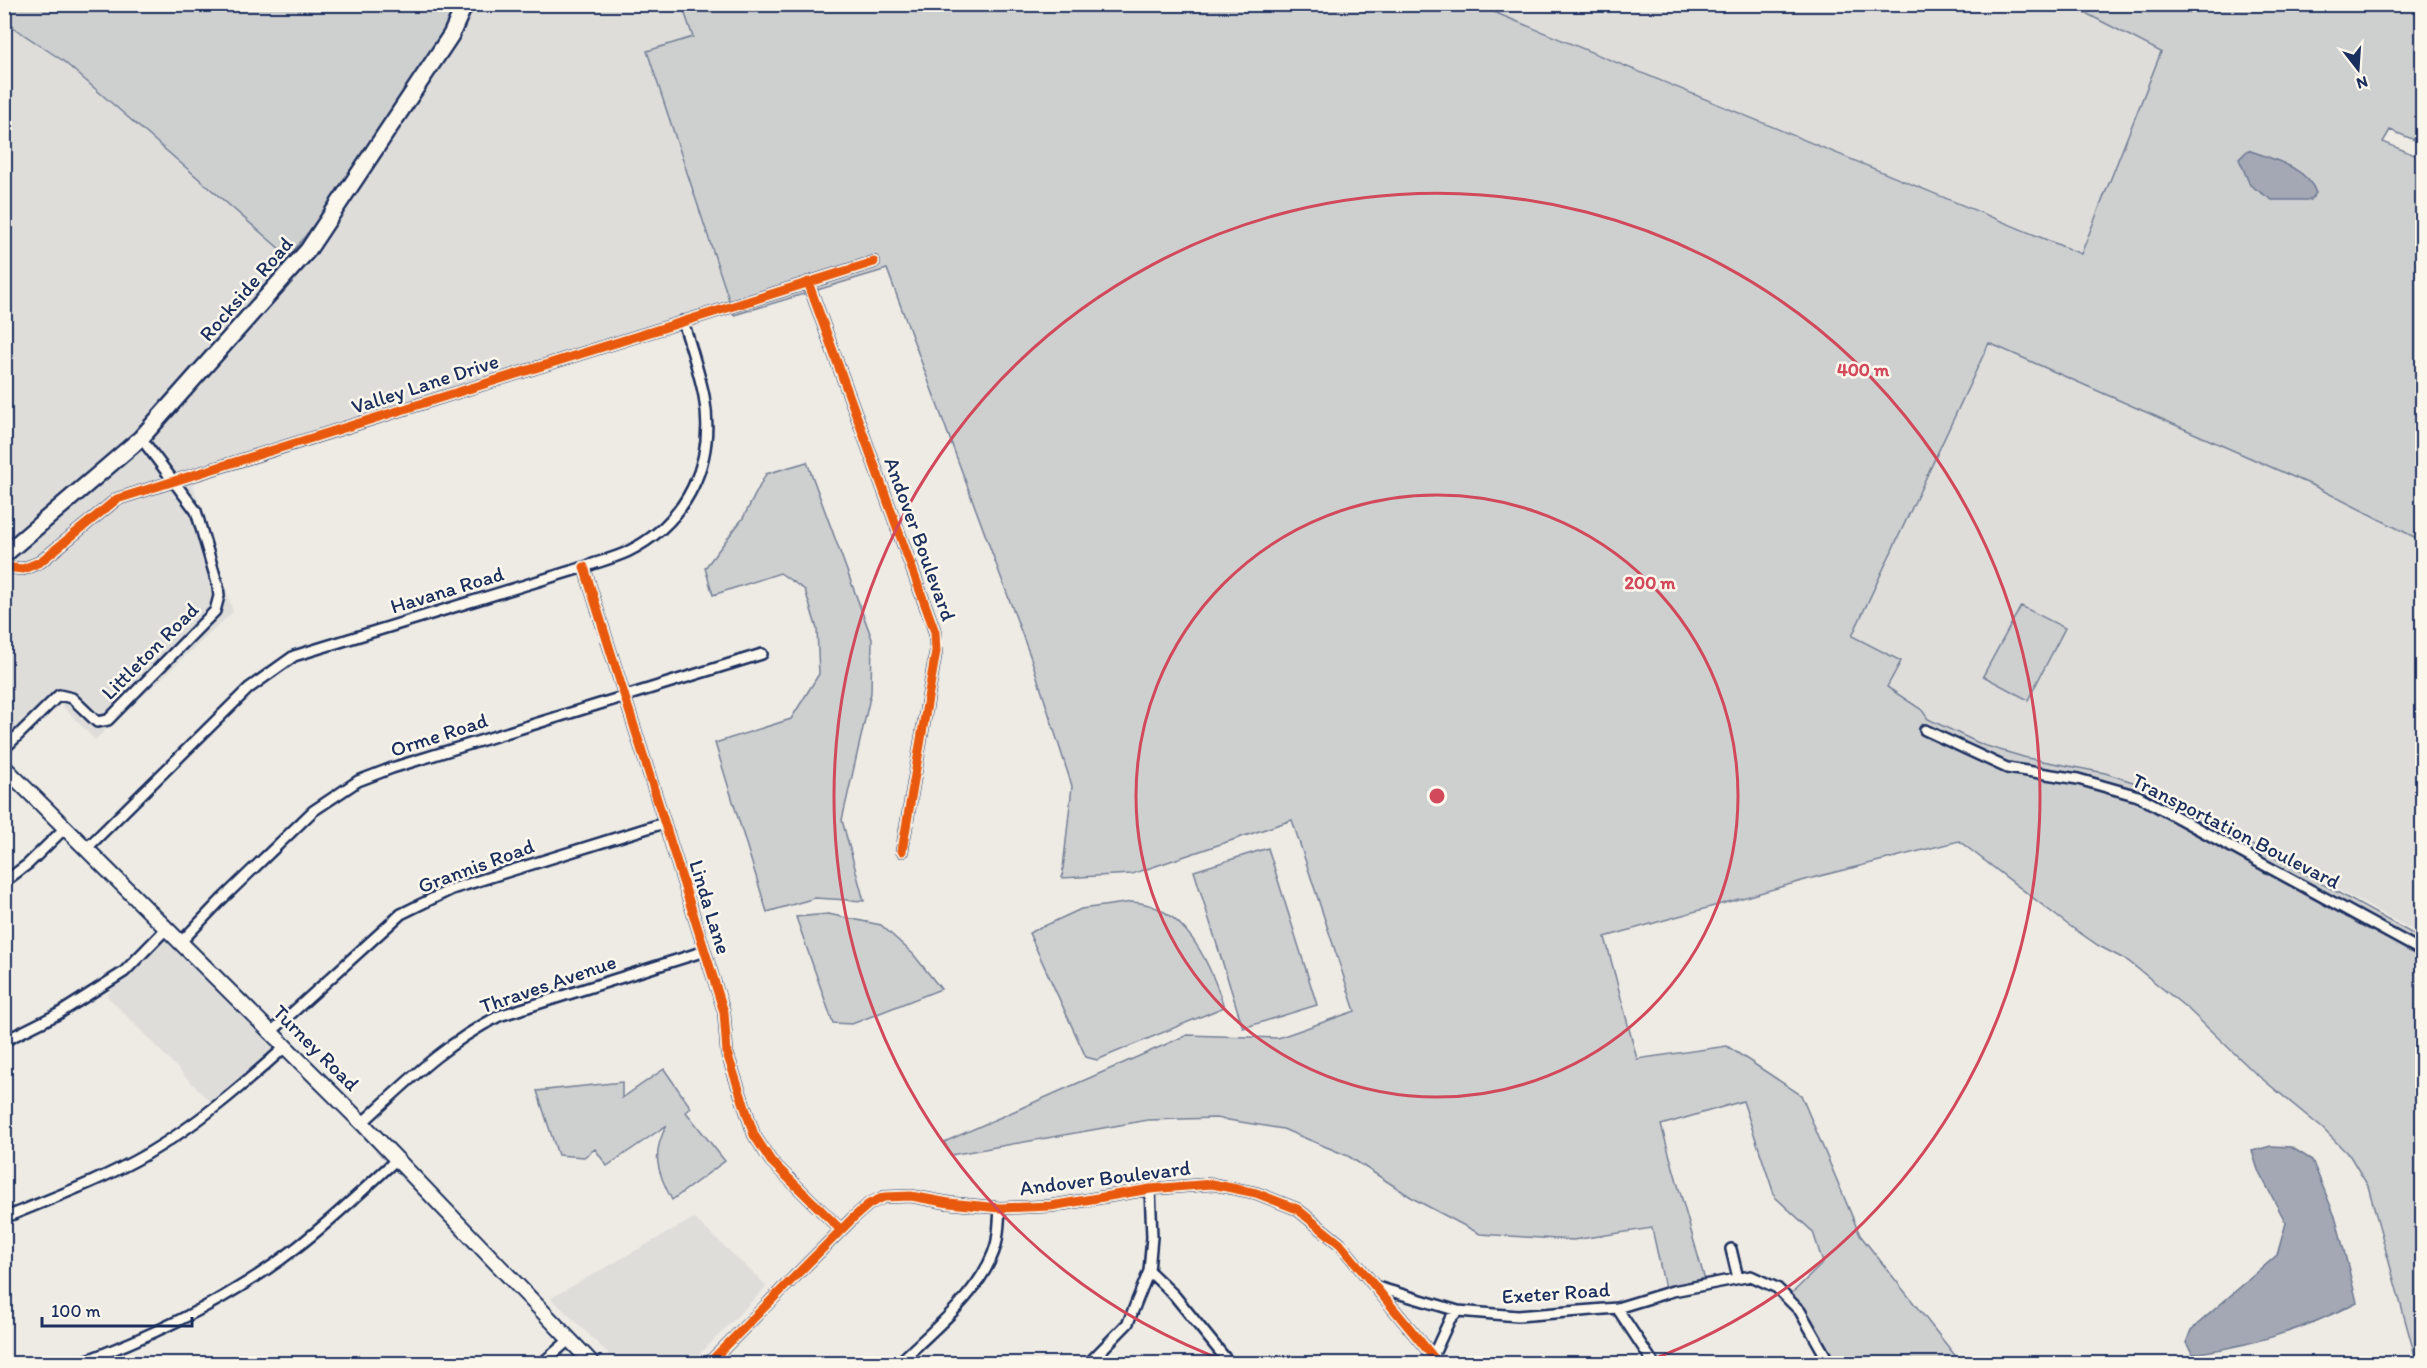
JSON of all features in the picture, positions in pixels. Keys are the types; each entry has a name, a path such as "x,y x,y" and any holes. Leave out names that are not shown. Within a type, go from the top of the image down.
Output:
{"main road":[{"name":"Rockside Road","path":"4,555 141,438 308,250 451,35 465,4"},
{"name":"Turney Road","path":"4,767 362,1123 593,1364"}],"street":[{"name":"Valley Lane Drive","path":"4,567 23,569 34,566 113,500 874,262"},
{"name":"Andover Boulevard","path":"808,282 935,632 936,651 903,851"},
{"name":"Havana Road","path":"86,849 249,688 294,656 584,567 627,552 656,534 677,514 695,486 705,458 708,430 704,395 682,321"},
{"path":"141,438 173,482"},
{"name":"Littleton Road","path":"4,749 59,695 72,698 97,722 108,720 216,611 219,596 209,549 195,511 173,482"},
{"name":"Linda Lane","path":"584,567 724,1012 727,1053 754,1135 771,1161 841,1230"},
{"name":"Orme Road","path":"180,944 221,900 313,811 358,781 623,695 762,654"},
{"name":"Transportation Boulevard","path":"1924,730 2007,768 2085,781 2138,796 2422,951"},
{"name":"Grannis Road","path":"270,1033 400,914 452,889 664,823"},
{"path":"4,882 28,864 65,828"},
{"path":"4,1041 58,1014 124,972 166,929"},
{"name":"Thraves Avenue","path":"362,1123 437,1054 468,1032 499,1016 705,951"},
{"path":"4,1218 86,1184 148,1154 204,1117 285,1047"},
{"path":"77,1364 160,1330 229,1293 295,1249 396,1160"},
{"name":"Andover Boulevard","path":"841,1230 869,1204 884,1197 912,1196 949,1203 1000,1208 1051,1206 1150,1189 1212,1184 1256,1193 1297,1209 1340,1244 1436,1360"},
{"path":"1088,1364 1128,1323 1149,1271 1152,1237 1150,1189"},
{"path":"898,1364 964,1298 983,1272 996,1245 1000,1208"},
{"path":"708,1364 841,1230"},
{"path":"1731,1249 1738,1278 1751,1276 1777,1288 1800,1311 1830,1364"},
{"path":"1149,1271 1174,1295 1230,1364"},
{"name":"Exeter Road","path":"1377,1287 1458,1311 1518,1316 1617,1308 1673,1291 1738,1278"},
{"path":"1617,1308 1654,1364"},
{"path":"1436,1360 1450,1319 1458,1311"},
{"path":"541,1364 569,1340"}],"shaded area":[{"path":"4,5 465,5 388,129 289,257 62,60 5,22"},
{"path":"465,5 682,5 693,37 647,52 730,306 401,411 394,389 402,415 192,482 233,612 95,740 51,694 5,741 5,22 62,60 289,257 299,243 308,249"},
{"path":"682,5 1477,5 2081,254 2161,52 2070,5 2422,5 2422,143 2390,130 2383,142 2422,158 2422,541 2314,486 1989,343 1852,636 1901,661 1887,687 1922,710 1928,719 1983,745 2027,758 2105,773 2145,786 2422,939 2422,1363 2417,1363 2368,1186 2350,1156 2322,1128 2255,1073 2188,1009 2128,961 2099,946 2067,924 1959,841 1816,877 1605,937 1637,1059 1727,1046 1801,1095 1860,1235 1961,1363 1830,1363 1787,1298 1823,1263 1813,1232 1775,1197 1743,1101 1661,1125 1706,1284 1666,1293 1652,1228 1573,1240 1480,1234 1414,1199 1348,1156 1283,1129 1216,1118 1148,1120 951,1155 944,1142 1187,1035 1278,1038 1355,1011 1292,820 1132,874 1062,878 1072,786 1032,661 887,269 734,315 647,51 693,37"},
{"path":"1477,5 2070,5 2161,52 2082,254"},
{"path":"2248,150 2297,170 2311,184 2316,193 2311,200 2272,200 2250,185 2239,159"},
{"path":"1989,343 2314,486 2422,541 2422,935 2145,786 2105,773 2027,758 1983,745 1928,719 1922,710 1887,687 1852,636 1972,346"},
{"path":"807,462 872,639 871,693 842,820 864,901 815,898 767,912 715,743 791,719 819,674 817,629 805,590 780,573 713,595 705,568 743,518 766,474"},
{"path":"2021,606 2065,628 2028,700 1983,676"},
{"path":"1268,848 1317,1005 1243,1028 1194,871"},
{"path":"1132,902 1151,906 1167,913 1181,925 1203,955 1224,1007 1097,1060 1086,1057 1029,933 1081,909"},
{"path":"165,914 295,1046 220,1112 107,996"},
{"path":"828,914 881,925 913,954 941,989 852,1024 833,1023 796,917"},
{"path":"664,1069 691,1108 686,1112 725,1161 672,1200 658,1162 659,1145 667,1125 607,1166 595,1149 584,1157 558,1155 537,1091 622,1082 622,1098"},
{"path":"2271,1146 2291,1147 2312,1160 2336,1219 2357,1302 2338,1312 2277,1335 2193,1354 2186,1343 2191,1330 2277,1255 2286,1223 2258,1170 2252,1151"},
{"path":"694,1218 767,1286 691,1363 618,1363 551,1298"}],"cycle path":[{"path":"4,567 23,569 40,562 117,499 874,262"},
{"path":"808,282 935,632 936,651 902,851"},
{"path":"584,567 724,1012 727,1053 754,1135 771,1161 841,1230"},
{"path":"708,1364 853,1218 869,1204 884,1197 911,1196 949,1203 1000,1208 1051,1206 1150,1189 1212,1184 1256,1193 1297,1209 1340,1244 1439,1364"}]}
